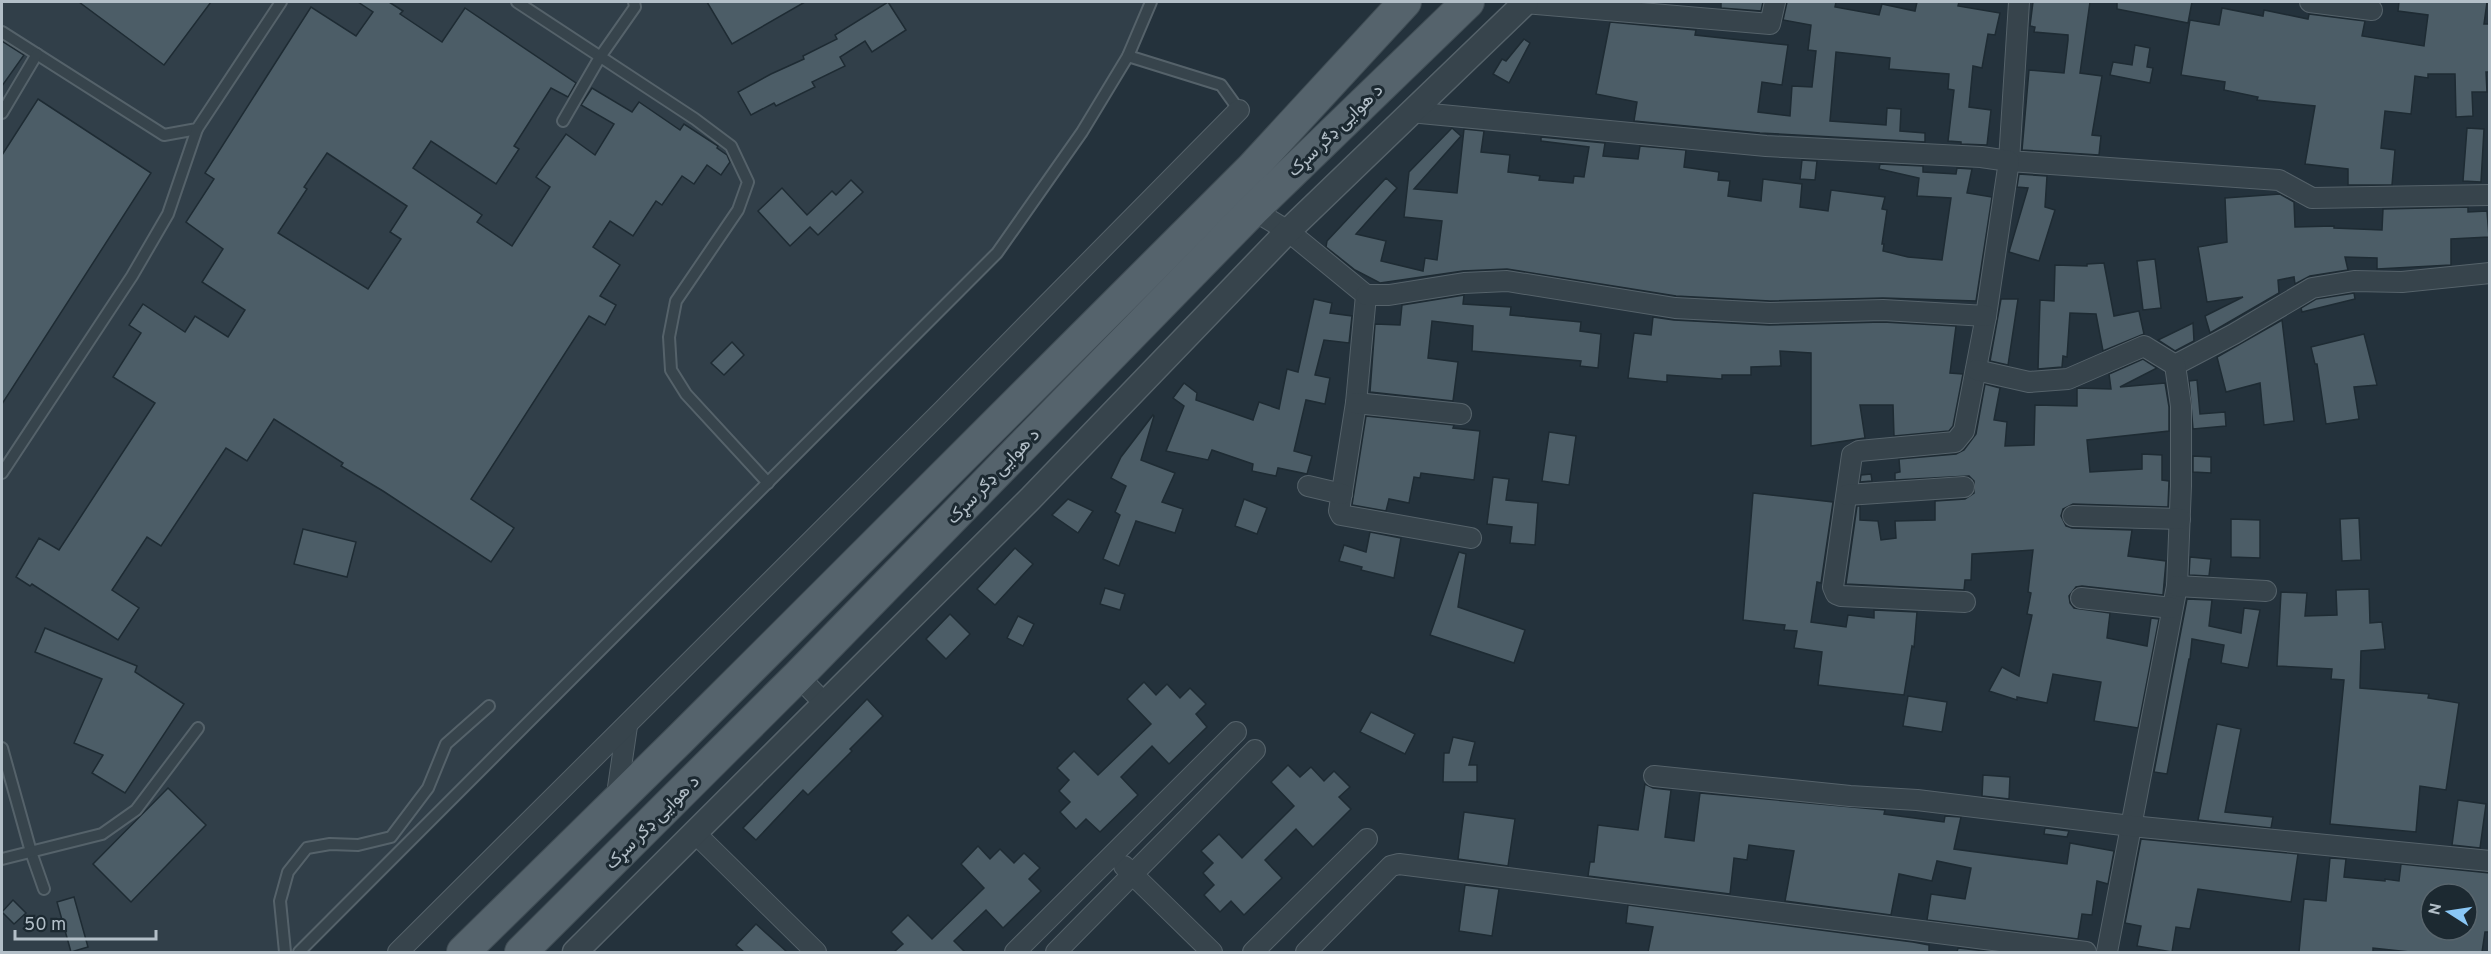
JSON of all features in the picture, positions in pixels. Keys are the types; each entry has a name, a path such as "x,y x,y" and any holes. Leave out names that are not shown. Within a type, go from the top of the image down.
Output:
{"main road":[{"name":"د هوایی ډګر سړک","path":"463,952 1252,168 1405,2"},
{"name":"د هوایی ډګر سړک","path":"521,952 798,676 1253,210 1468,2"}],"street":[{"path":"575,952 1031,498 1288,231 1525,2 1770,24 1775,2"},
{"path":"1965,602 1836,594 1833,587 1852,455 1859,451 1955,442 1960,438 1967,423 1986,316 2009,161 2019,2"},
{"path":"2310,2 2372,10"},
{"path":"398,952 627,726 1239,110"},
{"path":"1410,112 1766,146 1981,157 2009,161 2279,180 2312,198 2490,195"},
{"path":"1253,210 1288,231 1366,295 1389,295 1464,283 1507,281 1675,308 1770,313 1883,309 1986,316"},
{"path":"2175,365 2234,334 2312,288 2354,281 2402,282 2490,273"},
{"path":"1366,295 1356,403 1339,511 1341,515 1471,538"},
{"path":"1976,370 2029,382 2068,379 2144,345 2175,365 2181,406 2177,586 2107,952"},
{"path":"1356,403 1461,414"},
{"path":"1308,486 1342,494"},
{"path":"1847,495 1964,487"},
{"path":"2073,516 2180,519"},
{"path":"2177,586 2266,591"},
{"path":"2081,598 2172,608"},
{"path":"798,676 825,704"},
{"path":"615,803 627,726"},
{"path":"1015,952 1236,732"},
{"path":"1056,952 1254,750"},
{"path":"1654,776 1850,796 1917,800 2131,826 2490,861"},
{"path":"695,833 816,952"},
{"path":"1253,952 1367,838"},
{"path":"1113,855 1212,952"},
{"path":"1306,952 1392,866 1399,864 2086,952"}],"lane":[{"path":"2,473 132,276 168,214 197,129 282,2"},
{"path":"517,2 695,119 731,146 748,182 738,210 675,302 669,337 671,370 686,394 768,483"},
{"path":"563,121 600,57 635,7 634,2"},
{"path":"299,952 997,253 1082,132 1128,56 1151,2"},
{"path":"2,32 164,135 197,129"},
{"path":"2,113 38,54"},
{"path":"1128,56 1221,85 1239,110"},
{"path":"285,952 280,901 288,872 307,848 330,844 358,845 391,837 428,788 446,744 489,706"},
{"path":"2,859 102,834 136,810 198,728"},
{"path":"2,748 31,852 44,889"}],"shaded area":[{"path":"2,2 1151,2 1128,56 997,253 299,952 2,952"}],"building":[{"path":"79,2 211,2 164,65"},
{"path":"358,2 389,2 403,11 400,14 442,42 465,8 576,83 568,97 551,88 514,146 519,149 496,184 431,141 413,168 482,215 477,222 512,246 550,187 536,177 566,134 595,155 614,124 581,105 592,88 632,112 639,102 680,130 684,124 718,146 717,148 727,155 730,162 721,175 707,165 694,184 682,176 662,205 656,201 633,236 610,221 593,247 620,265 600,296 616,305 605,325 589,316 471,499 514,528 491,562 341,466 343,463 274,419 247,461 226,448 161,546 147,537 112,590 139,608 118,640 32,584 30,586 16,577 39,538 59,550 155,403 113,377 141,333 129,325 143,304 185,332 195,316 228,337 245,310 202,282 223,249 186,222 214,179 205,173 311,7 356,36 373,12","holes":["327,153 407,206 390,232 401,239 368,289 278,233 307,189 304,187"]},
{"path":"707,2 805,2 732,44"},
{"path":"888,2 906,30 872,52 865,41 840,57 845,66 812,82 815,87 751,115 738,92 804,59 803,56 837,39 835,35"},
{"path":"1721,2 1763,2 1761,11 1721,8"},
{"path":"1787,2 1836,2 1835,7 1879,15 1882,4 1915,11 1917,2 1959,2 1958,6 2000,13 1995,35 1988,34 1982,68 1973,66 1969,107 1991,110 1987,145 1948,141 1954,90 1948,89 1949,74 1889,69 1890,58 1836,52 1830,121 1886,125 1887,108 1901,109 1900,131 1925,133 1925,142 1760,133 1634,121 1637,102 1596,94 1610,22 1696,30 1695,35 1788,45 1782,85 1762,82 1758,112 1790,116 1792,86 1812,87 1816,51 1808,50 1811,25 1783,20"},
{"path":"2033,2 2090,2 2080,73 2102,76 2092,135 2101,136 2099,155 2022,150 2029,70 2064,73 2068,40 2068,35 2034,32 2035,27 2030,26"},
{"path":"2117,2 2192,2 2188,23 2117,9"},
{"path":"2399,2 2487,2 2484,24 2490,24 2490,72 2486,72 2487,92 2472,92 2473,116 2456,117 2455,74 2428,74 2428,78 2415,76 2411,114 2385,111 2381,148 2395,150 2392,185 2348,185 2348,169 2305,164 2315,106 2257,100 2258,97 2224,90 2225,82 2181,75 2190,20 2219,25 2222,8 2263,16 2264,10 2308,19 2309,14 2365,21 2362,36 2424,46 2428,15 2398,11"},
{"path":"1524,39 1530,43 1509,83 1493,74 1502,59 1506,61"},
{"path":"2,41 24,55 2,86"},
{"path":"2135,45 2150,48 2147,67 2153,68 2150,83 2110,75 2113,62 2132,65"},
{"path":"38,99 151,173 2,404 2,155"},
{"path":"1452,128 1461,136 1414,189 1457,193 1464,129 1484,131 1481,152 1510,155 1508,172 1540,176 1539,180 1573,183 1574,176 1584,177 1589,147 1541,141 1541,137 1605,143 1603,156 1638,159 1640,146 1686,150 1684,167 1719,172 1718,180 1730,181 1728,196 1761,201 1763,179 1802,184 1800,207 1828,211 1831,190 1885,197 1882,209 1887,210 1883,251 1908,257 1942,260 1951,198 1917,196 1919,178 1879,169 1880,164 1923,166 1923,172 1956,174 1957,168 1972,169 1967,193 1992,197 1976,301 1883,298 1770,301 1676,296 1507,269 1463,271 1380,283 1355,270 1326,247 1327,241 1386,178 1397,188 1356,234 1386,241 1381,261 1423,271 1425,258 1437,260 1442,221 1404,217 1409,172"},
{"path":"2467,128 2484,129 2481,182 2463,181"},
{"path":"1802,160 1817,161 1815,180 1800,179"},
{"path":"2019,174 2047,176 2045,207 2055,210 2039,261 2009,252 2028,188 2017,187"},
{"path":"851,180 863,192 818,235 810,227 790,246 758,211 782,188 807,215 832,191 836,195"},
{"path":"2280,194 2294,202 2295,227 2334,226 2334,228 2382,230 2383,209 2468,207 2468,212 2487,211 2489,237 2451,239 2451,265 2377,269 2377,258 2345,257 2348,270 2310,276 2295,284 2294,277 2278,280 2279,293 2210,333 2205,316 2243,297 2207,302 2198,247 2227,242 2225,198"},
{"path":"2155,259 2161,308 2143,310 2137,261"},
{"path":"2104,263 2114,316 2139,311 2144,334 2103,351 2096,314 2070,313 2067,357 2063,356 2062,367 2038,369 2040,300 2054,301 2055,265 2087,266 2087,264"},
{"path":"2354,293 2355,299 2302,312 2301,308 2316,299"},
{"path":"1464,295 1463,304 1511,307 1510,315 1581,322 1580,331 1601,334 1598,368 1580,366 1581,361 1472,351 1473,326 1432,321 1428,358 1458,362 1453,401 1370,392 1375,324 1400,325 1402,305"},
{"path":"1314,299 1332,303 1330,313 1352,316 1349,343 1324,340 1315,375 1330,378 1325,404 1306,400 1294,451 1312,456 1307,474 1278,468 1276,476 1252,471 1253,464 1212,450 1208,460 1166,451 1184,406 1173,398 1184,383 1197,393 1196,400 1253,420 1259,402 1279,409 1287,369 1298,372"},
{"path":"2001,299 2018,299 2008,365 1990,361"},
{"path":"1653,317 1769,325 1883,322 1956,326 1950,373 1963,374 1953,426 1949,431 1894,436 1893,405 1860,405 1865,438 1811,446 1811,353 1780,351 1781,366 1751,367 1751,375 1722,375 1722,379 1667,375 1667,382 1628,378 1634,333 1651,335"},
{"path":"2282,320 2294,421 2264,425 2260,383 2226,392 2217,357"},
{"path":"2193,323 2194,341 2175,351 2158,340"},
{"path":"2364,334 2377,385 2354,387 2359,419 2326,424 2317,364 2315,364 2311,347"},
{"path":"732,342 744,355 724,375 711,363"},
{"path":"2143,359 2157,368 2120,387 2165,383 2169,407 2169,431 2087,440 2090,472 2142,469 2142,454 2162,455 2162,480 2169,481 2168,507 2073,504 2063,509 2061,516 2066,526 2072,528 2132,530 2128,556 2166,561 2163,595 2082,586 2076,587 2069,596 2074,608 2110,613 2107,638 2147,646 2151,618 2159,619 2138,728 2094,721 2101,682 2053,674 2047,703 2017,697 2017,700 1989,691 2002,667 2019,676 2032,615 2027,614 2031,593 2028,592 2033,550 1972,554 1971,580 1965,580 1964,590 1846,584 1857,506 1860,506 1860,520 1878,521 1881,540 1896,538 1895,521 1935,520 1935,501 1965,499 1974,493 1974,481 1969,476 1895,480 1895,473 1900,472 1899,459 1956,454 1964,450 1976,434 1985,384 2000,388 1994,420 2007,422 2005,446 2034,445 2035,405 2077,406 2077,388 2111,389 2109,374"},
{"path":"2197,380 2200,414 2225,412 2226,426 2193,429 2189,381"},
{"path":"1153,415 1141,460 1175,473 1162,502 1183,509 1175,533 1136,521 1119,566 1103,559 1120,515 1115,512 1126,486 1111,478 1121,457"},
{"path":"1366,416 1454,425 1453,428 1480,431 1474,480 1421,473 1420,478 1414,477 1409,503 1389,499 1386,511 1352,505"},
{"path":"1549,432 1576,436 1569,485 1542,481"},
{"path":"2193,456 2211,457 2211,473 2193,472"},
{"path":"1871,474 1872,481 1860,482 1861,475"},
{"path":"1493,477 1509,479 1506,500 1538,503 1535,545 1510,543 1512,527 1487,524"},
{"path":"1753,493 1833,502 1821,583 1817,582 1811,622 1846,627 1848,615 1874,618 1874,610 1917,612 1914,647 1912,646 1904,695 1818,685 1822,652 1794,648 1797,631 1784,630 1785,625 1743,620"},
{"path":"1068,499 1093,511 1078,533 1052,515"},
{"path":"1244,499 1267,508 1257,534 1235,526"},
{"path":"2359,518 2361,560 2342,561 2340,519"},
{"path":"2231,519 2260,520 2260,558 2231,557"},
{"path":"303,529 356,542 347,577 294,564"},
{"path":"1370,532 1401,538 1394,578 1361,570 1362,567 1339,561 1344,545 1366,552"},
{"path":"1015,548 1033,564 995,605 977,589"},
{"path":"1459,552 1466,554 1458,607 1525,630 1514,663 1430,635"},
{"path":"2190,557 2211,559 2209,576 2189,575"},
{"path":"1105,588 1125,594 1120,610 1100,604"},
{"path":"2369,589 2370,623 2382,622 2385,649 2361,651 2360,688 2429,694 2428,698 2459,703 2446,790 2420,786 2416,832 2330,824 2344,680 2331,679 2332,669 2277,666 2281,592 2307,593 2305,616 2337,615 2336,590"},
{"path":"2187,599 2212,600 2209,626 2241,633 2244,608 2260,610 2248,668 2221,663 2224,645 2192,639 2167,774 2154,772"},
{"path":"950,614 970,634 946,659 926,639"},
{"path":"1018,616 1034,624 1023,646 1007,638"},
{"path":"45,628 137,666 135,672 184,704 125,793 92,773 103,755 74,743 102,679 35,652"},
{"path":"1144,682 1156,695 1167,684 1180,698 1190,688 1206,704 1196,714 1207,727 1169,764 1152,746 1121,777 1138,795 1100,832 1086,819 1076,829 1060,812 1070,802 1059,791 1069,780 1057,768 1074,751 1098,775 1151,724 1127,699"},
{"path":"1908,696 1947,702 1942,732 1903,726"},
{"path":"867,699 883,716 808,795 803,790 756,840 743,828"},
{"path":"1371,712 1415,734 1405,754 1360,732"},
{"path":"2217,724 2241,729 2225,812 2273,817 2271,828 2198,820"},
{"path":"1453,737 1475,742 1469,765 1477,765 1477,782 1443,782 1444,753 1449,753"},
{"path":"1288,765 1300,777 1311,767 1324,781 1334,771 1350,787 1339,797 1351,809 1313,847 1296,829 1265,860 1282,878 1244,915 1231,901 1220,912 1204,895 1214,885 1203,873 1213,863 1201,851 1219,834 1242,858 1294,806 1271,782"},
{"path":"1983,775 2010,777 2009,799 1982,796"},
{"path":"1645,784 1653,788 1671,790 1665,837 1694,841 1700,793 1885,810 1884,814 1944,822 1945,816 1961,817 1954,849 2067,864 2070,843 2114,851 2108,884 2097,881 2092,915 2082,914 2078,939 1927,920 1931,894 1965,899 1971,868 1937,861 1932,881 1899,874 1891,915 1785,901 1794,851 1749,845 1747,860 1734,858 1730,894 1588,876 1590,862 1594,862 1598,825 1638,830"},
{"path":"168,788 206,825 131,902 93,864"},
{"path":"2458,800 2486,804 2480,848 2452,845"},
{"path":"1464,812 1515,819 1508,866 1458,859"},
{"path":"2045,828 2069,831 2067,837 2044,834"},
{"path":"2141,839 2298,854 2291,902 2198,889 2190,929 2176,927 2172,952 2137,946 2141,926 2125,923"},
{"path":"978,846 990,859 1000,849 1014,863 1024,853 1040,868 1029,879 1041,891 1003,928 986,910 954,941 965,952 894,952 903,944 891,932 908,915 932,939 984,888 961,864"},
{"path":"2330,858 2346,859 2344,877 2385,881 2385,879 2399,881 2401,864 2490,873 2490,932 2485,932 2482,952 2410,952 2373,948 2373,952 2299,952 2304,899 2326,901"},
{"path":"1465,885 1499,889 1492,936 1459,931"},
{"path":"74,897 88,947 71,952 57,902"},
{"path":"13,900 26,913 14,924 2,912"},
{"path":"1628,905 1913,942 1929,945 1929,952 1648,952 1653,927 1626,923"},
{"path":"756,924 787,952 744,952 736,945"},
{"path":"1958,948 1995,952 1957,952"}]}
